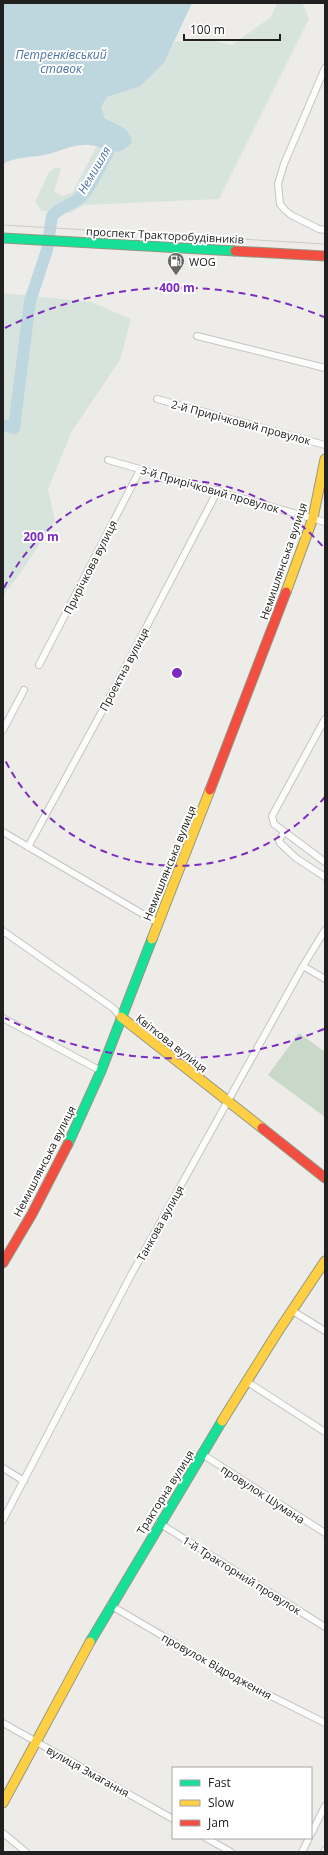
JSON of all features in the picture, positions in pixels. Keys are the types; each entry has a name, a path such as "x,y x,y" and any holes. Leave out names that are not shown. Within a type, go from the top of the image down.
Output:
{"street":[{"path":"325,68 284,164 278,184 280,204 285,210 291,215 319,229 325,230"},
{"name":"проспект Тракторобудівників","path":"3,238 325,256"},
{"path":"197,336 325,368"},
{"name":"2-й Прирічковий провулок","path":"157,399 325,445"},
{"name":"Немишлянська вулиця","path":"4,1262 39,1201 76,1128 101,1071 264,652 313,518 325,459"},
{"name":"3-й Прирічковий провулок","path":"108,460 140,470 218,490 325,522"},
{"name":"Прирічкова вулиця","path":"39,665 140,470"},
{"name":"Проектна вулиця","path":"28,847 106,704 218,490"},
{"path":"3,730 24,690"},
{"path":"325,719 272,816 274,824 325,862"},
{"path":"3,832 158,923"},
{"path":"284,832 279,840 280,843 296,858 325,877"},
{"name":"Танкова вулиця","path":"3,1520 132,1275 303,966 325,930"},
{"name":"Квіткова вулиця","path":"3,931 113,1008 121,1017 325,1178"},
{"path":"303,966 325,980"},
{"path":"3,1018 101,1071"},
{"name":"Тракторна вулиця","path":"3,1803 34,1741 110,1605 246,1381 291,1310 325,1261"},
{"path":"291,1310 325,1331"},
{"path":"246,1381 325,1432"},
{"name":"провулок Шумана","path":"202,1454 325,1534"},
{"path":"3,1468 24,1481"},
{"name":"1-й Тракторний провулок","path":"159,1523 325,1627"},
{"name":"провулок Відродження","path":"110,1605 233,1677 325,1724"},
{"name":"вулиця Змагання","path":"3,1723 172,1818"},
{"path":"312,1832 325,1806"},
{"path":"3,1833 26,1852"},
{"path":"208,1839 231,1852"},
{"path":"302,1852 308,1839"}],"shaded area":[{"path":"277,3 302,3 309,19 219,199 84,205 70,213 42,211 35,202 49,172 56,167 61,169 54,191 62,196 72,193 97,146 108,152 120,125 110,120 103,114 101,107 107,97 139,87 164,63 175,41 195,42 209,40 232,45 271,17"},
{"path":"3,293 91,302 131,319 120,360 72,431 48,489 55,521 3,596"}],"green space":[{"path":"299,1033 325,1052 325,1117 268,1075"}],"water":[{"name":"Петренківський ставок","path":"3,3 192,3 164,63 139,87 107,97 101,107 105,118 128,132 132,142 126,148 114,152 91,145 79,145 45,155 8,161 3,164"}],"waterway":[{"name":"Немишля","path":"3,425 14,428 30,301 47,250 52,216 76,201 87,191 111,145 109,137"}],"tram line":[{"path":"3,225 325,244"}],"traffic: fast":[{"path":"3,238 235,251"},
{"path":"68,1144 101,1071 152,939"},
{"path":"90,1642 222,1421"}],"traffic: slow":[{"path":"286,592 313,518 325,459"},
{"path":"152,939 210,790"},
{"path":"121,1017 262,1128"},
{"path":"222,1421 277,1333 325,1261"},
{"path":"3,1803 90,1642"}],"traffic: jam":[{"path":"235,251 325,256"},
{"path":"210,790 286,592"},
{"path":"262,1128 325,1178"},
{"path":"3,1263 32,1214 68,1144"}],"place":[{"name":"WOG","path":"176,276"}]}
